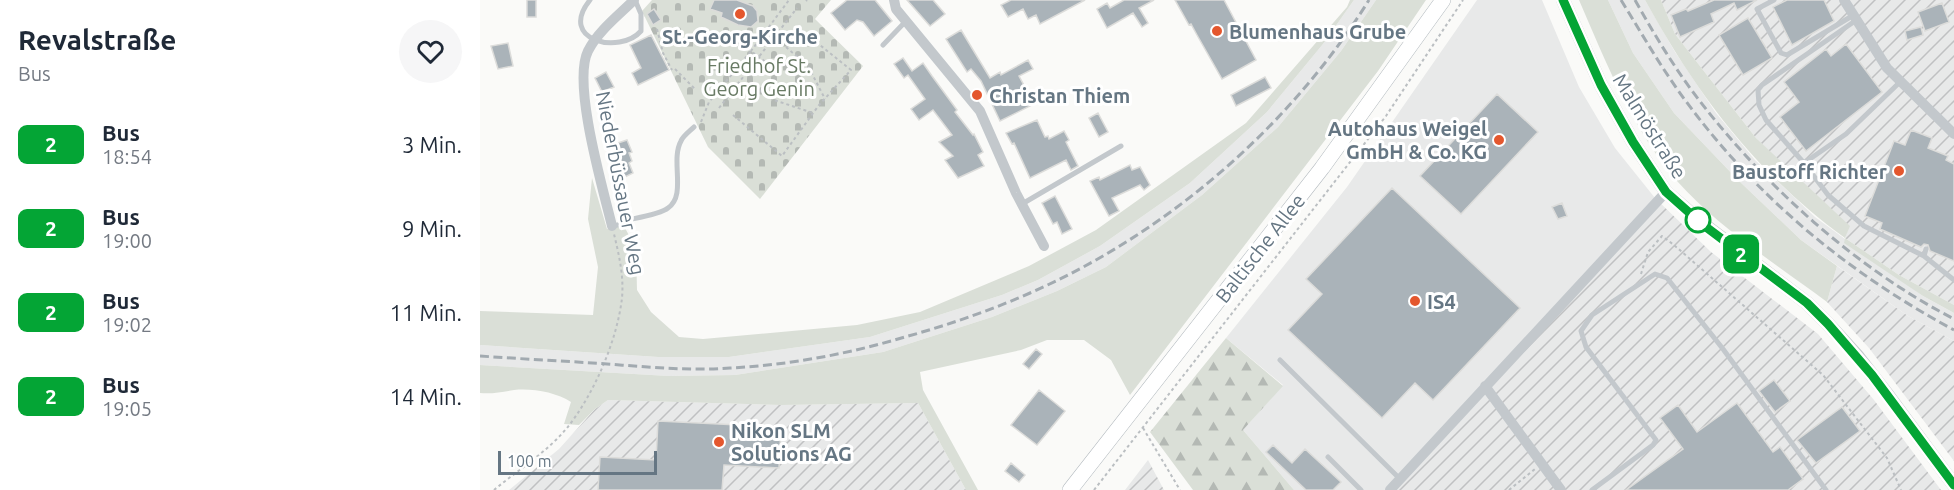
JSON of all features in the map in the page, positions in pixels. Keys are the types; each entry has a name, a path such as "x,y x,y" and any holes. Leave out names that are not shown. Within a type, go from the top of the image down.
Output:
{"main road":[{"name":"Baltische Allee","path":"1070,490 1322,168 1443,0"}],"street":[{"name":"Niederbüssauer Weg","path":"612,226 593,152 583,75 586,53 594,40 634,0"},
{"path":"894,0 896,9 980,111 1022,204 1044,246"},
{"name":"Malmöstraße","path":"1563,0 1601,85 1633,142 1666,192 1702,224 1807,303 1828,324 1879,384 1954,485"},
{"path":"1844,0 1887,68 1954,134"},
{"path":"1390,490 1666,192"},
{"path":"1485,386 1561,490"}],"lane":[{"path":"590,0 582,10 580,19 582,31 594,40 618,43 639,34 643,24 634,0"},
{"path":"1774,0 1757,9 1781,53 1786,55 1854,19"},
{"path":"1854,19 1767,81 1758,90 1759,105 1766,120 1804,163 1828,195 1864,226 1924,256 1954,280"},
{"path":"883,45 906,21"},
{"path":"1804,163 1846,134 1900,82"},
{"path":"612,226 667,210 674,203 678,193 676,158 681,141 694,127"},
{"path":"1022,204 1121,146"},
{"path":"1924,256 1926,249"},
{"path":"1592,490 1653,445 1656,440 1586,347 1581,331 1592,315 1655,274 1667,278 1723,349 1826,490"},
{"path":"1280,360 1400,479"},
{"path":"1328,457 1361,490"}],"path":[{"path":"694,127 702,121 709,102 789,0"},
{"path":"1094,490 1386,116 1463,0"},
{"path":"719,108 797,8"},
{"path":"657,29 663,53 674,70 695,89"},
{"path":"733,115 782,156 813,113 851,70 800,29"},
{"path":"737,39 771,66"},
{"path":"786,46 808,66 825,99"},
{"path":"755,87 774,100 813,113"},
{"name":"Niederbüssauer Weg","path":"494,490 551,444 567,428 588,395 603,364 614,332 622,296 621,265 612,226"},
{"path":"1638,285 1647,252 1662,236 1823,375 1887,458 1901,490"},
{"path":"1143,428 1180,490"},
{"path":"1509,490 1542,463"}],"shaded area":[{"path":"1354,0 1376,0 1341,51 1278,127 1202,195 1106,267 1057,291 992,317 883,352 735,375 669,376 480,365 480,345 658,357 729,357 870,337 1002,295 1038,280 1100,246 1190,183 1267,112 1323,44"},
{"path":"1477,0 1542,0 1579,87 1615,148 1655,198 1395,490 1294,490 1243,430 1283,385 1226,338 1347,187"},
{"path":"1608,0 1645,0 1675,52 1716,113 1755,160 1815,217 1923,296 1954,313 1954,341 1908,316 1801,240 1738,180 1674,113 1633,53"},
{"path":"1661,0 1954,0 1954,305 1899,275 1845,238 1849,226 1798,178 1793,176 1756,138 1675,34"},
{"path":"1655,198 1711,252 1818,334 1874,400 1941,490 1395,490"},
{"path":"1837,266 1908,316 1954,341 1954,461 1869,348 1827,302"},
{"path":"608,400 781,405 918,403 966,490 509,490 559,449 595,409"},
{"path":"1148,460 1164,490 1125,490"}],"green space":[{"name":"Friedhof St. Georg Genin","path":"652,0 831,0 815,19 863,66 760,199 708,147 642,11"},
{"path":"1350,0 1354,0 1323,44 1267,112 1190,183 1100,246 1038,280 1002,295 870,337 729,357 658,357 480,345 480,311 593,315 598,267 588,219 592,178 607,229 623,224 636,249 637,290 651,312 679,337 703,339 857,325 920,312 1029,266 1096,230 1246,123 1347,7"},
{"path":"1376,0 1426,0 1378,71 1130,395 1111,360 1084,340 1047,340 1021,350 920,372 923,390 978,490 966,490 918,403 781,405 608,400 579,425 564,424 571,402 558,396 528,390 480,393 480,365 669,376 735,375 883,352 992,317 1057,291 1106,267 1202,195 1278,127 1341,51"},
{"path":"1579,0 1608,0 1633,53 1674,113 1738,180 1801,240 1837,266 1827,302 1729,230 1677,181 1646,140 1633,117"},
{"path":"1645,0 1661,0 1675,34 1756,138 1850,226 1845,238 1783,186 1731,130 1686,68"},
{"path":"1845,238 1899,275 1954,305 1954,313 1923,296 1844,243"},
{"path":"1226,338 1283,386 1243,430 1294,490 1193,490 1150,432"}],"building":[{"path":"527,0 536,0 536,17 527,17"},
{"name":"St.-Georg-Kirche","path":"714,0 737,0 753,6 757,11 758,21 751,27 738,25 721,17 722,13 710,9"},
{"path":"847,0 875,0 892,21 874,36 863,22 857,20 845,30 831,13"},
{"path":"907,0 933,0 945,14 930,26"},
{"path":"1011,0 1085,0 1040,24 1036,15 1028,19 1023,9 1008,17 1001,5"},
{"path":"1124,0 1154,0 1139,8 1148,23 1142,27 1133,13 1107,28 1097,9 1107,3 1110,8"},
{"name":"Blumenhaus Grube","path":"1175,0 1224,0 1256,60 1222,79"},
{"path":"1714,0 1757,0 1737,10 1734,3 1711,14 1714,22 1680,37 1671,15 1686,9 1688,11"},
{"path":"1787,0 1824,0 1834,21 1792,45 1773,7"},
{"path":"1942,3 1949,22 1925,31 1918,12"},
{"path":"654,9 661,20 653,25 647,14"},
{"path":"1748,18 1772,58 1743,75 1719,35"},
{"path":"1921,27 1923,35 1907,40 1905,31"},
{"path":"961,30 990,78 1000,72 1001,75 1028,60 1033,69 1019,76 1034,104 1000,121 981,81 971,69 967,72 946,39"},
{"path":"651,35 669,70 638,85 632,73 641,68 630,45"},
{"path":"508,43 513,66 498,69 491,46"},
{"path":"1846,44 1882,92 1806,151 1780,117 1799,102 1784,82 1826,49 1831,56"},
{"path":"903,58 912,71 923,63 957,110 955,112 974,134 983,152 978,155 984,166 958,178 945,160 953,156 939,142 952,135 933,110 919,120 911,109 925,99 908,75 904,78 894,64"},
{"path":"606,72 614,87 602,92 595,78"},
{"path":"1265,77 1271,88 1236,106 1231,95"},
{"path":"1497,94 1538,132 1461,214 1420,176"},
{"path":"1098,113 1108,132 1099,137 1089,118"},
{"path":"1037,120 1045,137 1048,136 1049,139 1064,131 1069,140 1066,142 1078,166 1071,170 1066,160 1030,178 1014,143 1012,144 1006,133"},
{"path":"1911,130 1932,138 1928,148 1948,156 1946,160 1954,164 1954,261 1930,251 1928,245 1924,244 1921,247 1880,229 1882,223 1865,216 1894,141 1905,145"},
{"path":"627,140 632,152 629,153 632,161 629,163 633,173 623,178 614,156 619,153 615,144"},
{"path":"1130,165 1132,170 1140,167 1150,185 1144,190 1140,185 1112,198 1119,211 1109,216 1090,181 1099,177 1100,180"},
{"name":"IS4","path":"1392,188 1520,308 1433,400 1415,383 1382,418 1288,330 1322,294 1306,279"},
{"path":"1055,196 1072,229 1062,234 1057,222 1053,224 1042,203"},
{"path":"1562,203 1567,216 1558,219 1552,207"},
{"path":"1036,349 1042,354 1029,369 1023,364"},
{"path":"1774,380 1790,401 1775,412 1759,391"},
{"path":"1039,390 1065,411 1037,445 1011,425"},
{"path":"1737,403 1773,452 1780,447 1803,479 1788,490 1626,490 1683,449 1660,418 1678,405 1697,432"},
{"path":"1842,407 1860,431 1816,463 1797,440"},
{"name":"Nikon SLM Solutions AG","path":"658,421 781,427 779,468 724,465 722,490 598,490 600,457 656,460"},
{"path":"1273,445 1292,463 1305,449 1341,482 1333,490 1306,490 1266,452"},
{"path":"1011,463 1025,475 1019,482 1005,471"}],"railway":[{"path":"480,356 684,369 752,367 862,349 937,328 999,306 1081,268 1130,240 1221,172 1263,133 1302,91 1337,47 1369,0"},
{"path":"1621,0 1685,100 1742,169 1774,201 1841,258 1877,284 1954,330"},
{"path":"1635,0 1665,51 1699,100 1725,132 1783,194 1815,223 1883,276 1954,319"}],"bus line":[{"name":"2","path":"1563,0 1601,85 1633,142 1666,192 1702,224 1807,303 1828,324 1858,357 1954,485"}],"place":[{"name":"St.-Georg-Kirche","path":"740,14"},
{"name":"Blumenhaus Grube","path":"1217,31"},
{"name":"Christan Thiem","path":"977,95"},
{"name":"Autohaus Weigel GmbH & Co. KG","path":"1499,140"},
{"name":"Baustoff Richter","path":"1899,171"},
{"name":"IS4","path":"1415,301"},
{"name":"Nikon SLM Solutions AG","path":"719,442"}]}
